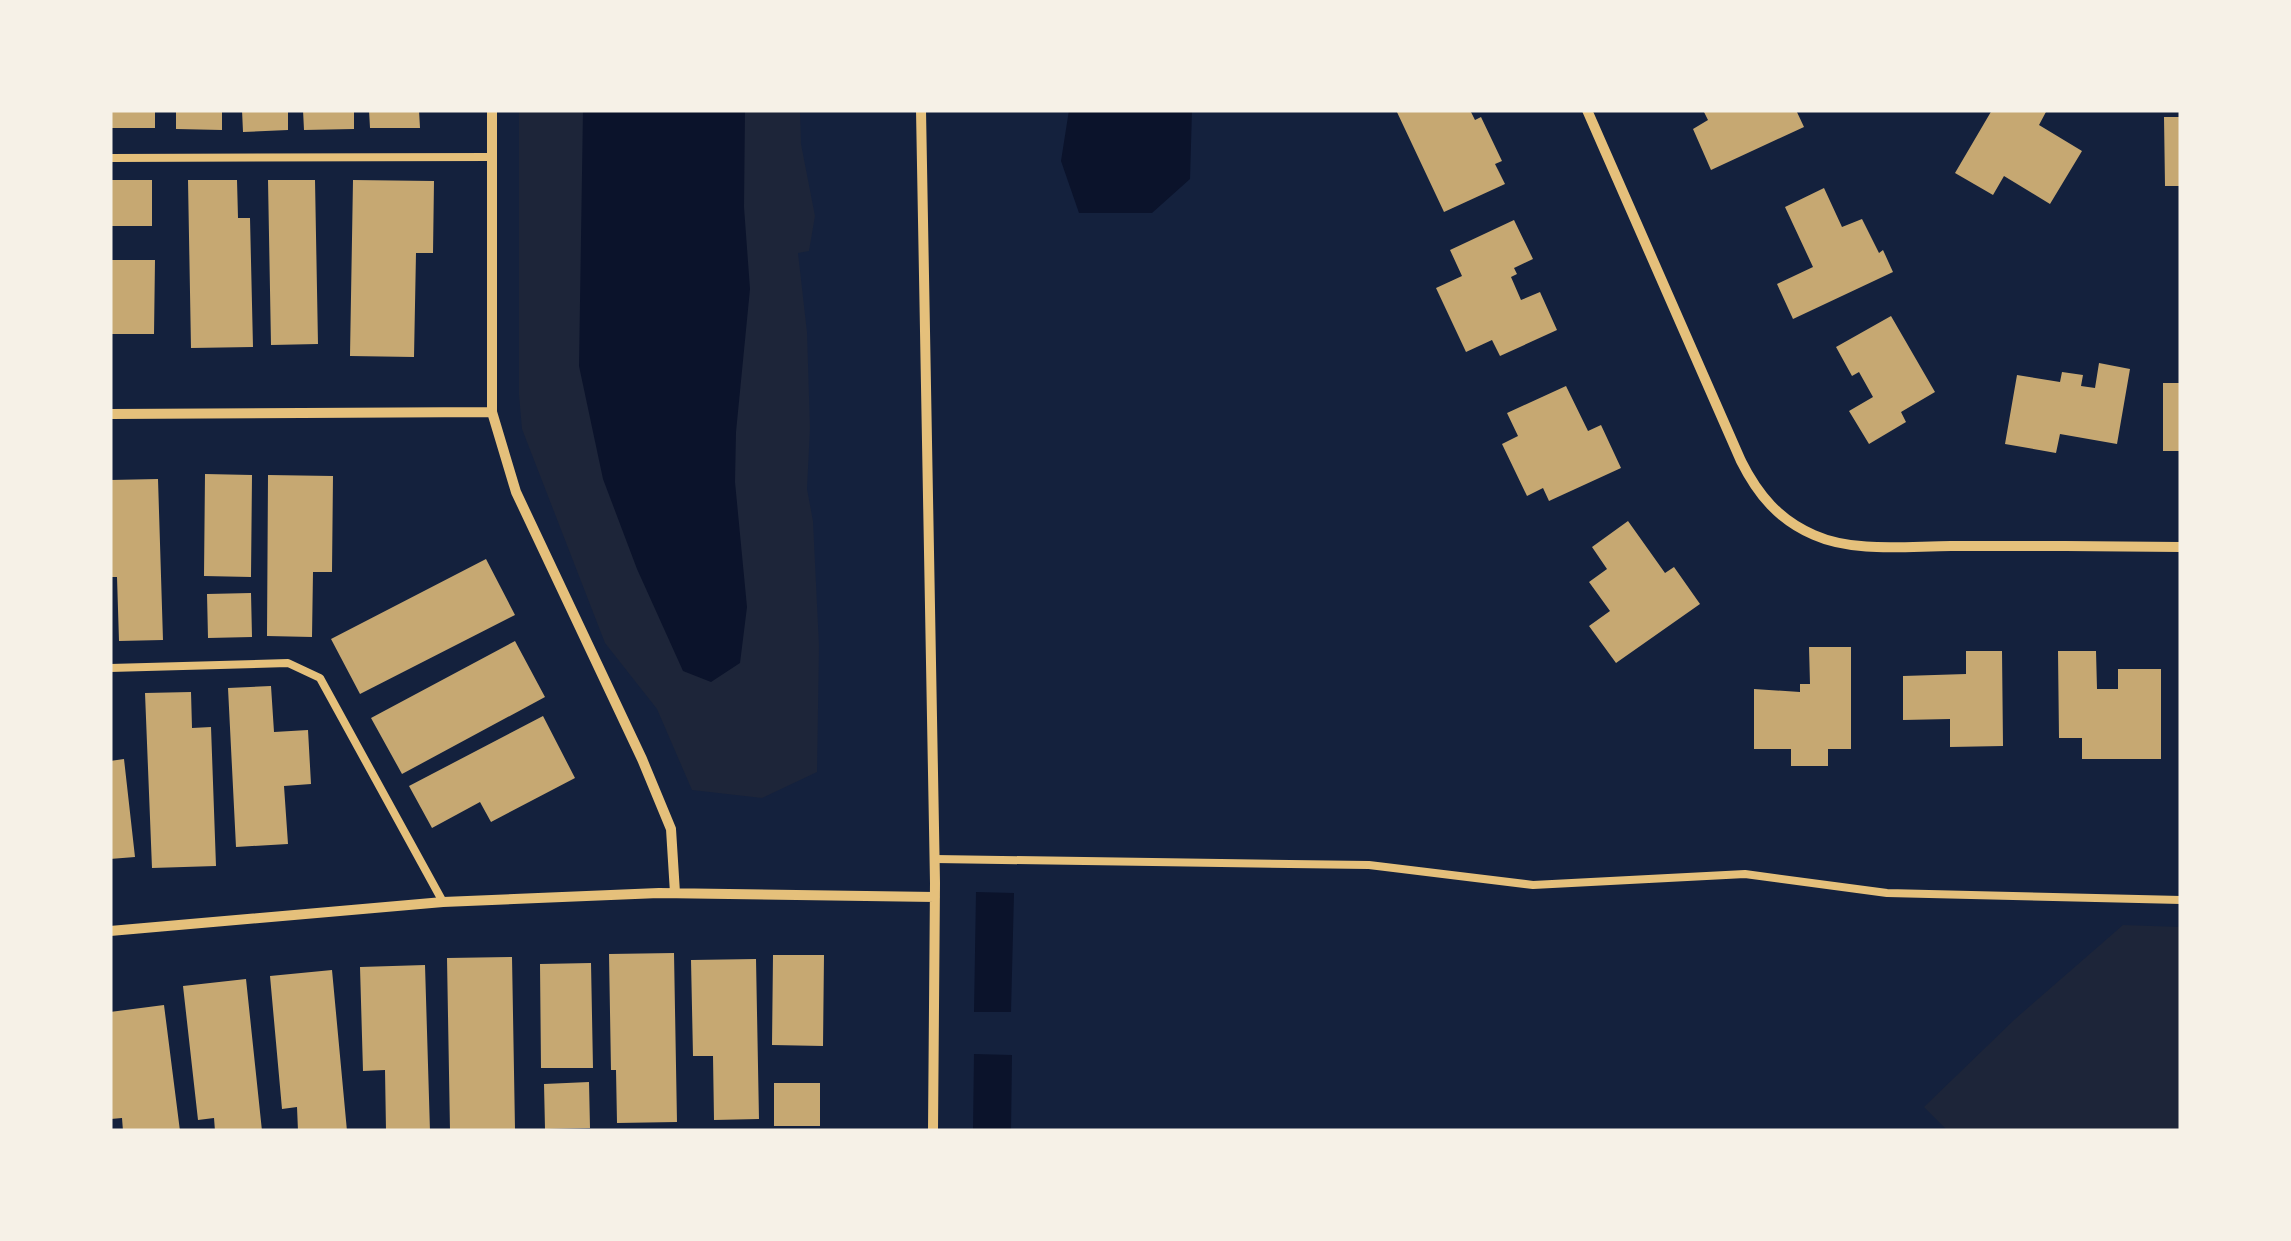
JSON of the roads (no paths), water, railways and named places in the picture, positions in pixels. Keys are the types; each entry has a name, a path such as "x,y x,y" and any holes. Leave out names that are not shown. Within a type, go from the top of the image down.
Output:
{"street":[{"path":"492,110 492,412 516,492 642,758 670,829 675,894"},
{"path":"921,110 935,858 933,1131"},
{"path":"1587,110 1741,461 1754,487 1794,525 1819,538 1886,546 2181,546"},
{"path":"110,414 492,412"},
{"path":"110,931 442,902 675,894 935,898"}],"lane":[{"path":"110,158 491,158"},
{"path":"110,668 288,662 320,678 442,902"},
{"path":"935,858 1369,865 1532,885 1745,874 1887,893 2181,900"}]}
